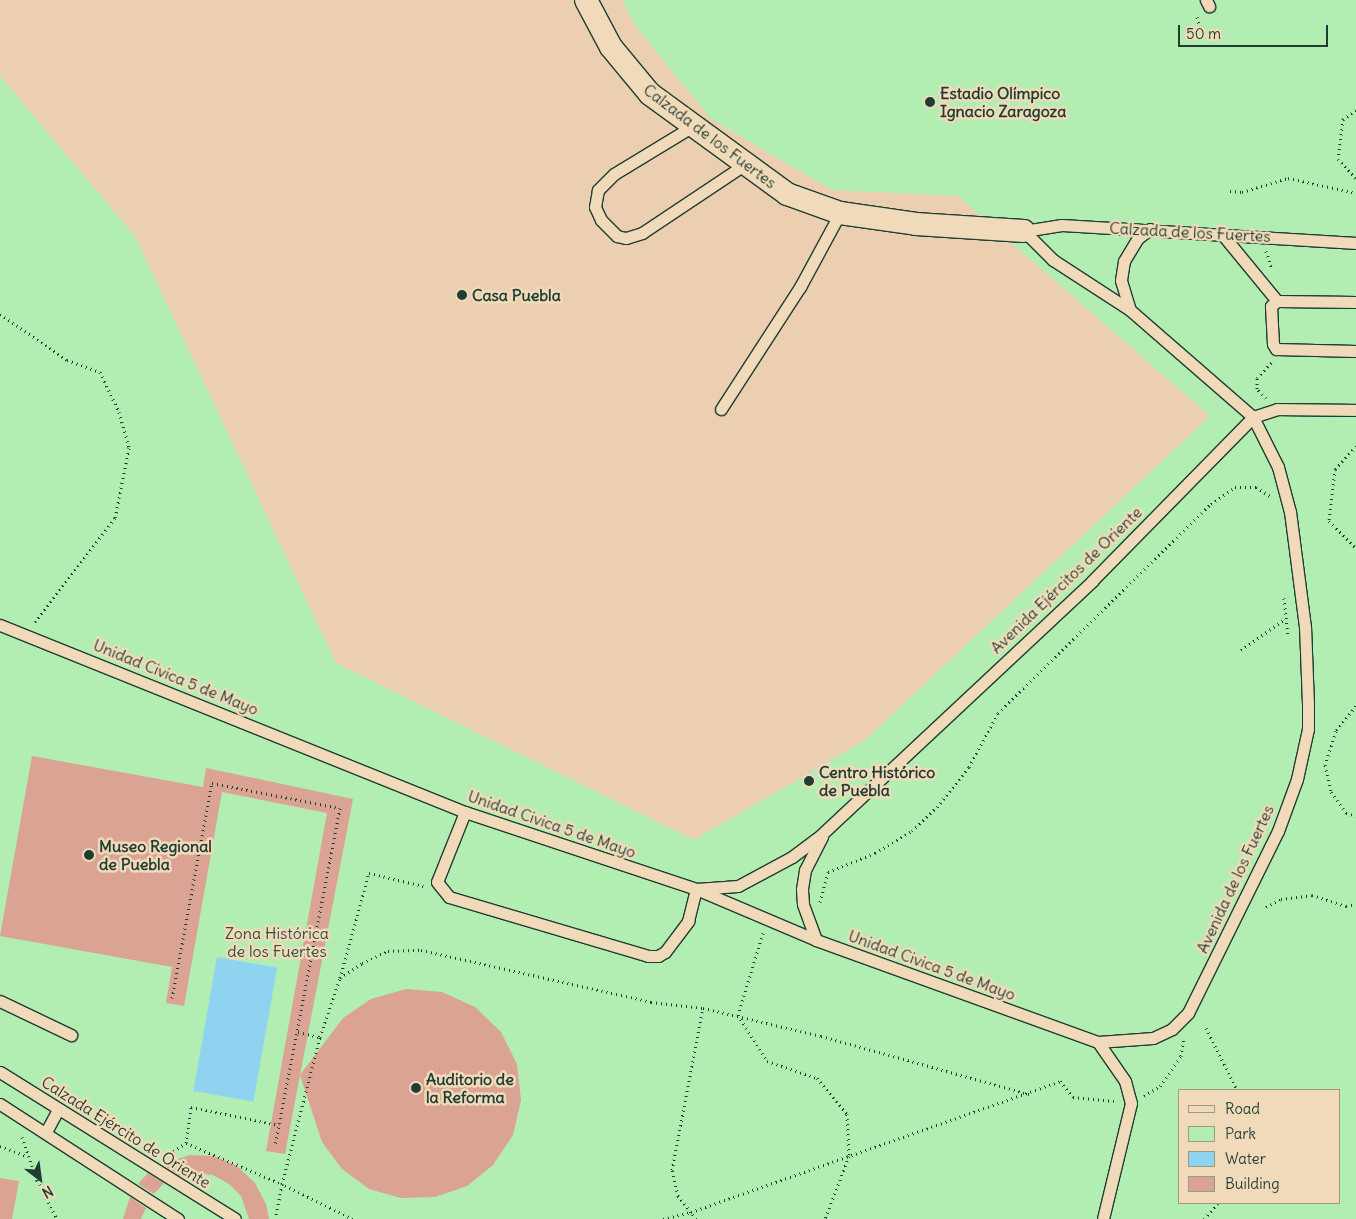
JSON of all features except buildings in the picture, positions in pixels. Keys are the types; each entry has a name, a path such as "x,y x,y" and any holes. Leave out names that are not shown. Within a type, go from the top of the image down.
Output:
{"street":[{"name":"Calzada de los Fuertes","path":"586,0 611,47 650,94 744,165 787,194 840,213 916,224 1024,231"}],"lane":[{"path":"693,126 614,174 598,190 595,207 601,220 617,236 626,238 642,232 744,165"},
{"path":"721,409 800,287 840,213"},
{"name":"Calzada de los Fuertes","path":"1024,231 1062,225 1150,229 1356,244"},
{"path":"1130,310 1121,280 1124,261 1138,238 1150,229"},
{"path":"1024,231 1053,260 1130,310"},
{"path":"1222,234 1277,301"},
{"path":"1356,302 1277,301 1271,306 1273,344 1283,351 1356,351"},
{"name":"Avenida de los Fuertes","path":"1130,310 1253,418 1278,467 1290,512 1305,627 1308,729 1297,779 1278,831 1188,1013"},
{"name":"Avenida Ejércitos de Oriente","path":"696,889 738,886 792,857 822,834 1092,581 1253,418 1276,409 1356,410"},
{"name":"Unidad Civica 5 de Mayo","path":"0,625 465,812 696,889 816,940 1098,1042 1153,1038 1172,1029 1188,1013"},
{"path":"465,812 437,882 442,891 449,897 648,956 665,952 688,921 696,889"},
{"name":"Avenida Ejércitos de Oriente","path":"816,940 803,904 802,889 805,870 822,834"},
{"path":"0,1001 71,1035"},
{"path":"1098,1042 1125,1081 1131,1103 1103,1219"},
{"name":"Calzada Ejército de Oriente","path":"0,1072 235,1219"},
{"path":"0,1104 178,1219"},
{"path":"46,1132 58,1109"}],"path":[{"path":"1356,110 1343,119 1338,159 1356,178"},
{"path":"1230,192 1242,192 1288,178 1356,194"},
{"path":"0,314 67,360 100,372 119,412 129,448 115,518 25,634"},
{"path":"1257,389 1257,378 1283,351"},
{"path":"1356,446 1335,469 1329,521 1356,548"},
{"path":"820,906 828,872 875,853 912,831 937,807 969,767 998,712 1211,504 1235,487 1256,488 1270,496"},
{"path":"1241,650 1286,619"},
{"path":"1356,706 1336,731 1325,765 1331,792 1346,813 1356,816"},
{"path":"172,998 212,783 340,808 275,1146"},
{"path":"276,1219 282,1184 320,1037 340,978 369,873 442,891"},
{"path":"1266,907 1281,899 1312,895 1346,906 1356,904"},
{"path":"768,919 738,1015 767,1061 817,1078 847,1114 849,1156 825,1219"},
{"path":"340,978 362,962 388,951 421,950 651,1002 702,1008 738,1015 1029,1094"},
{"path":"696,1219 678,1196 672,1170 702,1008"},
{"path":"663,1219 691,1212 1029,1094 1060,1081 1073,1096 1131,1103 1160,1086 1181,1056 1188,1013"},
{"path":"1206,1028 1236,1089"},
{"path":"298,1032 320,1037"},
{"path":"152,1166 186,1143 191,1107 279,1125"},
{"path":"24,1119 21,1133 29,1157 57,1219"},
{"path":"186,1143 282,1184 353,1219"},
{"path":"0,1146 29,1157"},
{"path":"1204,1219 1217,1204"}],"green space":[{"name":"Zona Histórica de los Fuertes","path":"622,0 1356,0 1356,1219 0,1219 0,76 135,236 336,663 694,840 864,741 1210,416 958,196 832,190 711,119 637,28"}],"water":[{"path":"217,957 277,968 253,1102 193,1091"}],"place":[{"name":"Estadio Olímpico Ignacio Zaragoza","path":"930,102"},
{"name":"Casa Puebla","path":"462,295"},
{"name":"Centro Histórico de Puebla","path":"809,781"},
{"name":"Museo Regional de Puebla","path":"89,855"},
{"name":"Auditorio de la Reforma","path":"416,1088"}]}
